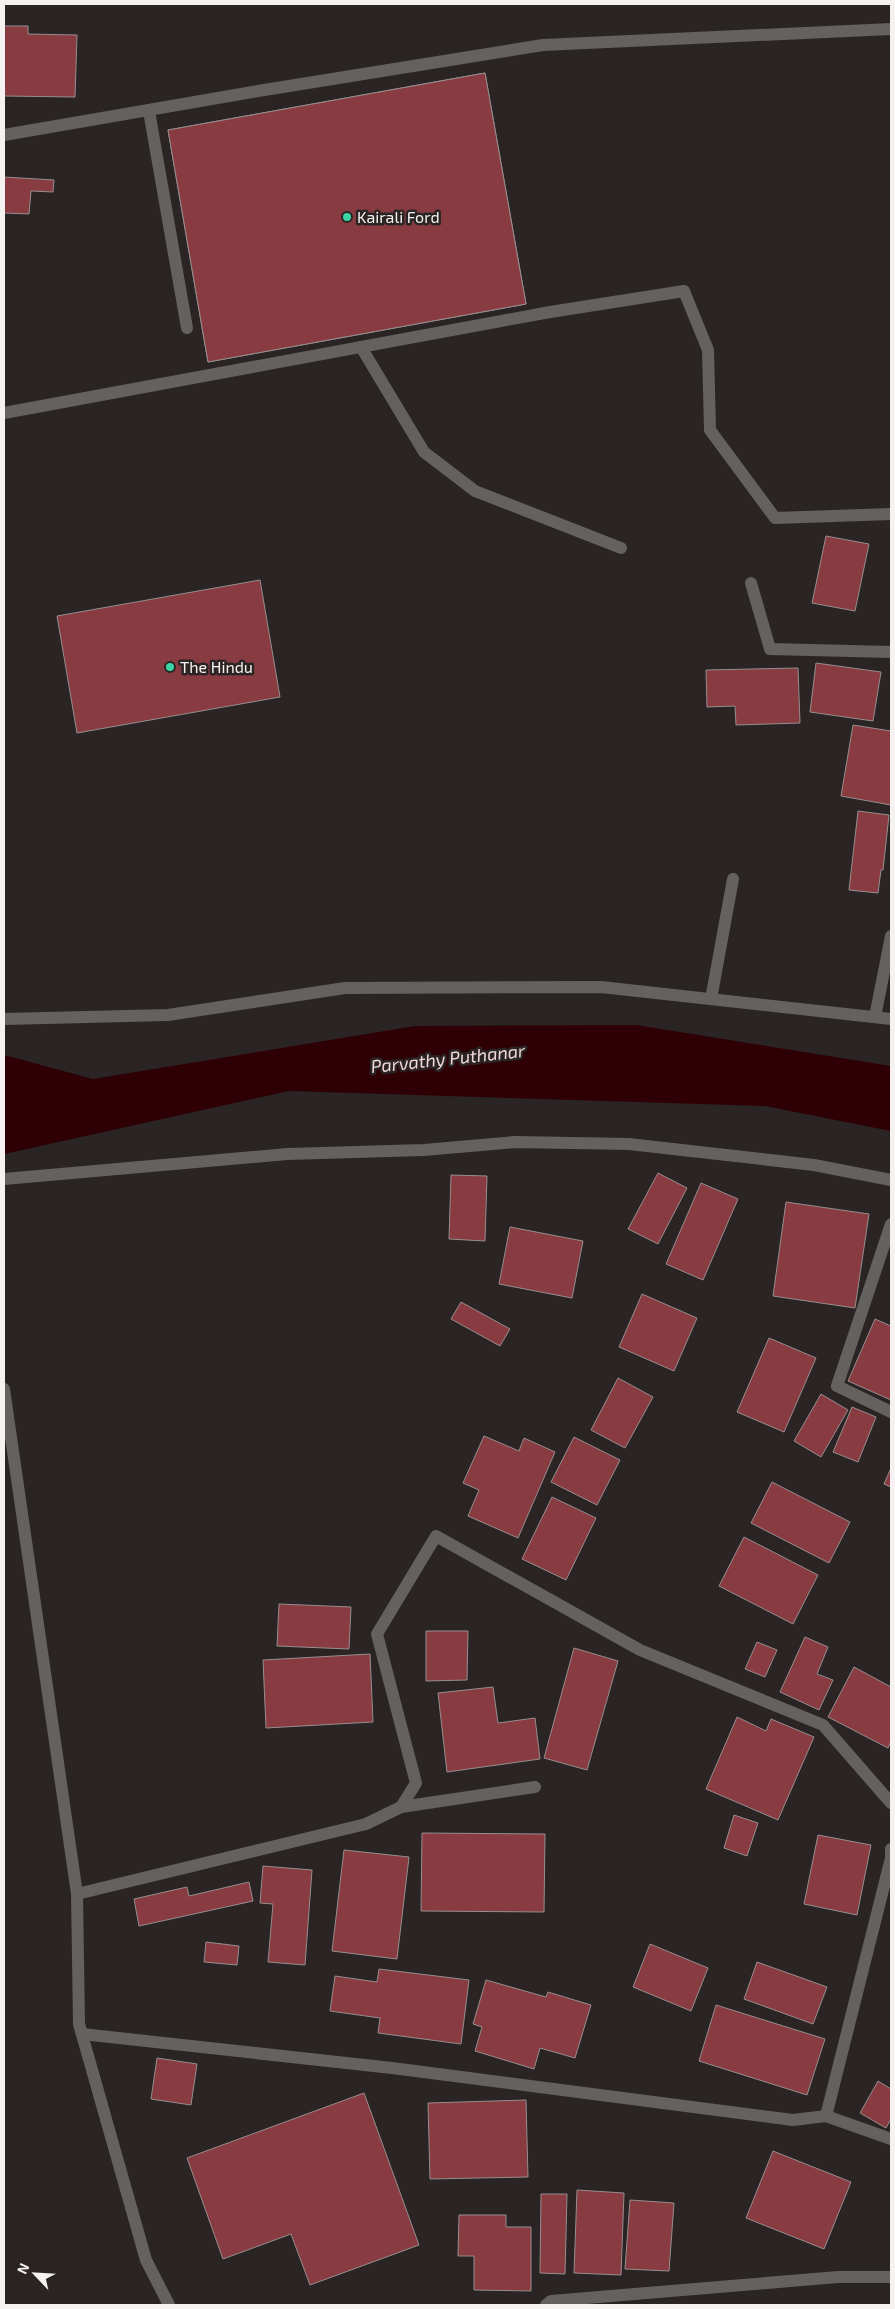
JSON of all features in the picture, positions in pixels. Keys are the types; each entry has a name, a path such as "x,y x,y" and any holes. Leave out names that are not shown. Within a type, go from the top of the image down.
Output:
{"street":[{"path":"4,134 543,45 891,29"},
{"path":"149,111 187,328"},
{"path":"4,413 550,312 684,291 708,350 710,430 775,518 891,514"},
{"path":"361,347 424,452 475,491 621,548"},
{"path":"751,583 770,649 891,652"},
{"path":"711,999 733,879"},
{"path":"875,1017 891,936"},
{"path":"4,1019 168,1014 345,988 601,987 891,1019"},
{"path":"4,1179 287,1154 424,1150 514,1142 629,1144 814,1165 891,1180"},
{"path":"891,1224 837,1386 891,1412"},
{"path":"4,1389 78,1894 79,2024 146,2260 165,2303"},
{"path":"401,1807 416,1783 376,1634 436,1536 640,1650 823,1725 891,1802"},
{"path":"78,1894 366,1824 401,1807 535,1787"},
{"path":"826,2116 891,1858 891,1849"},
{"path":"82,2034 392,2068 793,2120 826,2116 891,2140"},
{"path":"546,2305 552,2301 838,2277 891,2277"}],"water":[{"name":"Parvathy Puthanar","path":"636,1025 891,1066 891,1131 765,1106 289,1091 4,1154 4,1055 93,1079 415,1026"}],"building":[{"path":"4,26 28,26 28,34 77,35 75,97 4,96"},
{"name":"Kairali Ford","path":"485,73 526,304 208,362 168,130"},
{"name":"Kairali Ford","path":"485,73 526,304 208,362 168,130"},
{"path":"4,177 54,180 53,192 31,191 29,214 4,213"},
{"path":"826,536 869,544 855,611 812,603"},
{"name":"The Hindu","path":"260,580 280,697 77,733 57,616"},
{"path":"816,663 881,672 873,721 810,712"},
{"path":"798,668 800,723 736,725 735,706 707,707 706,670"},
{"path":"853,725 891,731 891,805 841,796"},
{"path":"858,811 889,815 883,870 881,870 878,893 849,890"},
{"path":"658,1173 687,1188 658,1244 628,1229"},
{"path":"451,1175 487,1176 485,1241 449,1239"},
{"path":"701,1183 738,1199 703,1280 666,1264"},
{"path":"786,1202 869,1214 855,1308 773,1296"},
{"path":"510,1227 583,1241 572,1298 499,1284"},
{"path":"642,1294 697,1318 674,1371 619,1347"},
{"path":"461,1302 510,1329 500,1346 451,1319"},
{"path":"875,1319 891,1326 891,1400 848,1381"},
{"path":"769,1338 816,1358 784,1432 737,1412"},
{"path":"618,1378 653,1397 625,1448 591,1430"},
{"path":"821,1394 848,1410 821,1457 794,1441"},
{"path":"852,1407 876,1417 858,1462 833,1452"},
{"path":"484,1436 519,1451 524,1438 555,1452 518,1538 468,1516 479,1490 463,1483"},
{"path":"574,1437 620,1460 597,1505 551,1482"},
{"path":"891,1468 891,1487 884,1484"},
{"path":"772,1482 850,1522 829,1563 751,1523"},
{"path":"552,1497 596,1518 566,1580 522,1559"},
{"path":"744,1537 818,1575 793,1624 719,1586"},
{"path":"279,1604 351,1607 349,1649 277,1646"},
{"path":"426,1631 468,1631 467,1680 426,1681"},
{"path":"805,1637 828,1647 817,1674 833,1680 819,1710 780,1692"},
{"path":"757,1642 777,1650 765,1677 745,1669"},
{"path":"574,1648 618,1661 587,1770 544,1758"},
{"path":"370,1654 373,1722 266,1728 263,1660"},
{"path":"854,1667 891,1687 891,1741 888,1748 828,1717"},
{"path":"493,1687 498,1723 535,1718 540,1759 447,1772 438,1693"},
{"path":"737,1717 766,1731 771,1719 814,1737 778,1820 706,1789"},
{"path":"734,1815 758,1823 747,1856 724,1848"},
{"path":"422,1833 545,1834 544,1912 421,1911"},
{"path":"818,1835 871,1845 857,1915 804,1904"},
{"path":"344,1850 409,1857 397,1959 332,1951"},
{"path":"263,1866 312,1870 305,1965 268,1962 273,1904 260,1903"},
{"path":"249,1882 253,1901 139,1926 134,1899 187,1887 189,1896"},
{"path":"206,1942 239,1946 237,1965 204,1962"},
{"path":"650,1944 708,1968 691,2011 633,1987"},
{"path":"757,1962 827,1987 813,2024 744,1999"},
{"path":"379,1969 469,1980 461,2044 378,2033 380,2018 330,2011 335,1976 377,1982"},
{"path":"486,1980 546,1997 548,1992 591,2005 575,2058 540,2048 534,2069 475,2051 482,2027 473,2024"},
{"path":"716,2005 825,2039 807,2095 699,2061"},
{"path":"157,2058 197,2064 191,2105 151,2099"},
{"path":"878,2081 891,2089 891,2119 886,2128 860,2113"},
{"path":"364,2093 419,2245 310,2285 291,2234 223,2259 187,2158"},
{"path":"526,2100 528,2177 430,2179 428,2103"},
{"path":"773,2151 851,2182 824,2249 746,2218"},
{"path":"577,2190 624,2193 621,2275 574,2273"},
{"path":"541,2194 567,2194 565,2274 540,2273"},
{"path":"630,2200 674,2203 669,2271 625,2269"},
{"path":"459,2215 506,2215 506,2227 531,2227 531,2291 474,2290 474,2256 458,2256"}],"place":[{"name":"Kairali Ford","path":"347,217"},
{"name":"The Hindu","path":"170,667"}]}
